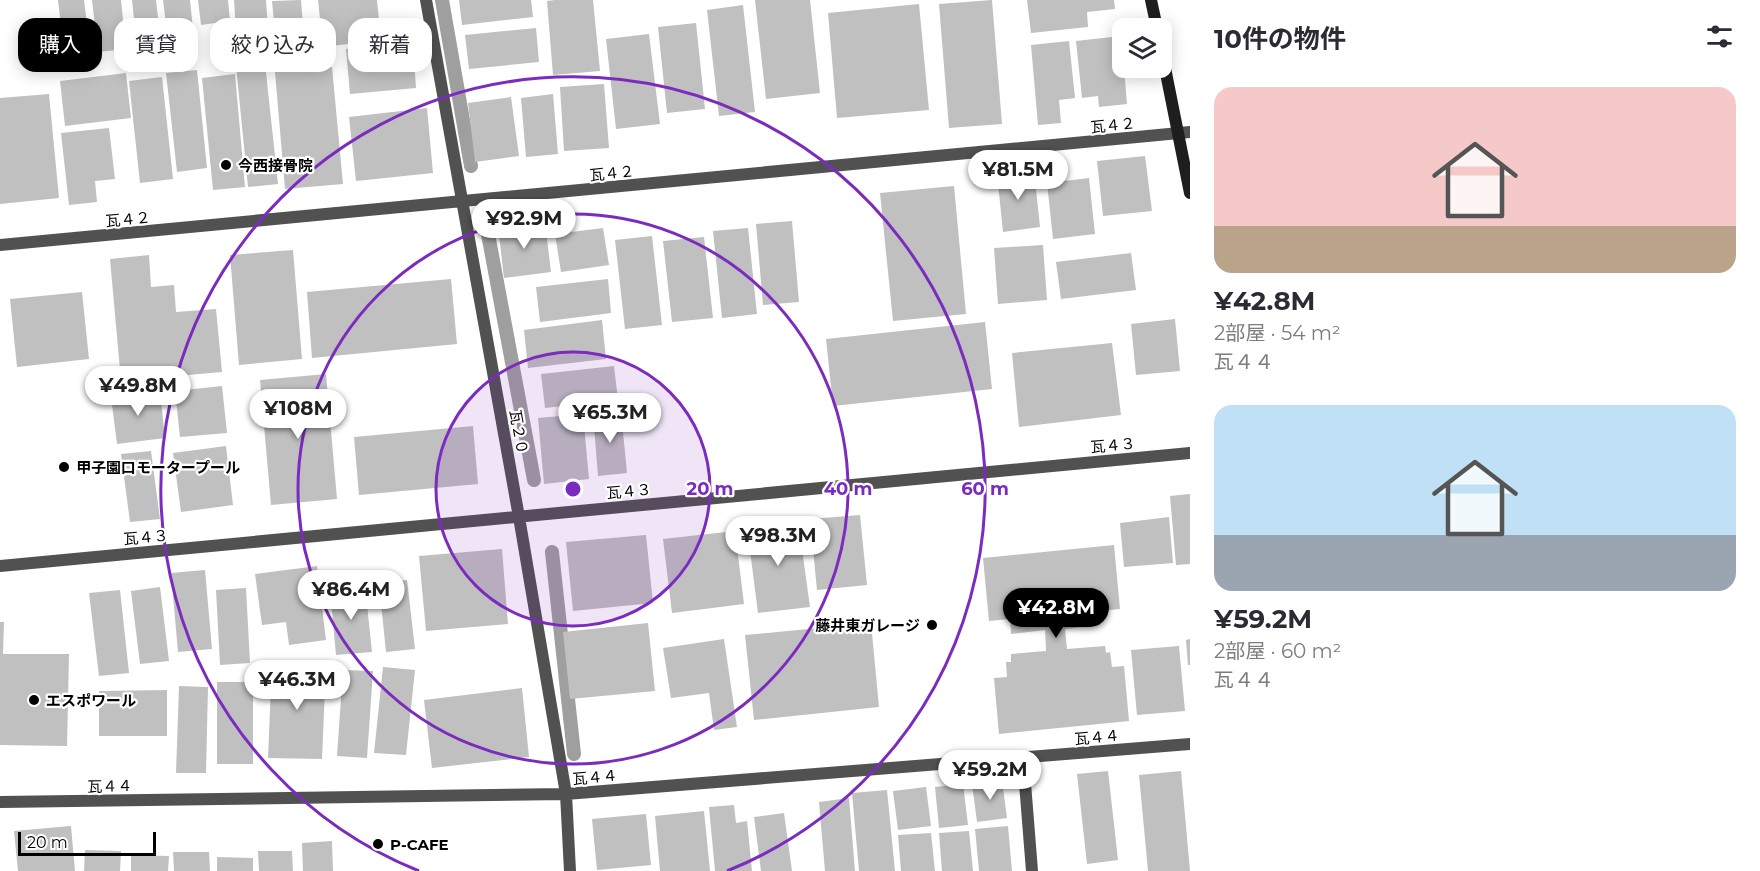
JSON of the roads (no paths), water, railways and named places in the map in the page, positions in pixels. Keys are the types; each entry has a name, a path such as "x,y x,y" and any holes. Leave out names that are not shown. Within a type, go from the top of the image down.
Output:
{"street":[{"name":"瓦２０","path":"426,0 519,517 566,794 570,871"},
{"path":"1151,0 1155,18"},
{"path":"1169,78 1184,133 1190,193"},
{"name":"瓦４２","path":"0,245 1184,133"},
{"name":"瓦４３","path":"0,566 1190,453"},
{"name":"瓦４４","path":"0,802 566,794 1190,744"},
{"path":"1023,758 1032,871"}],"waterway":[{"path":"442,0 471,166"},
{"path":"488,234 534,480"},
{"path":"552,552 574,754"}],"place":[{"name":"今西接骨院","path":"226,165"},
{"name":"甲子園口モータープール","path":"64,467"},
{"name":"藤井東ガレージ","path":"932,625"},
{"name":"エスポワール","path":"34,700"},
{"name":"P-CAFE","path":"378,844"}]}
